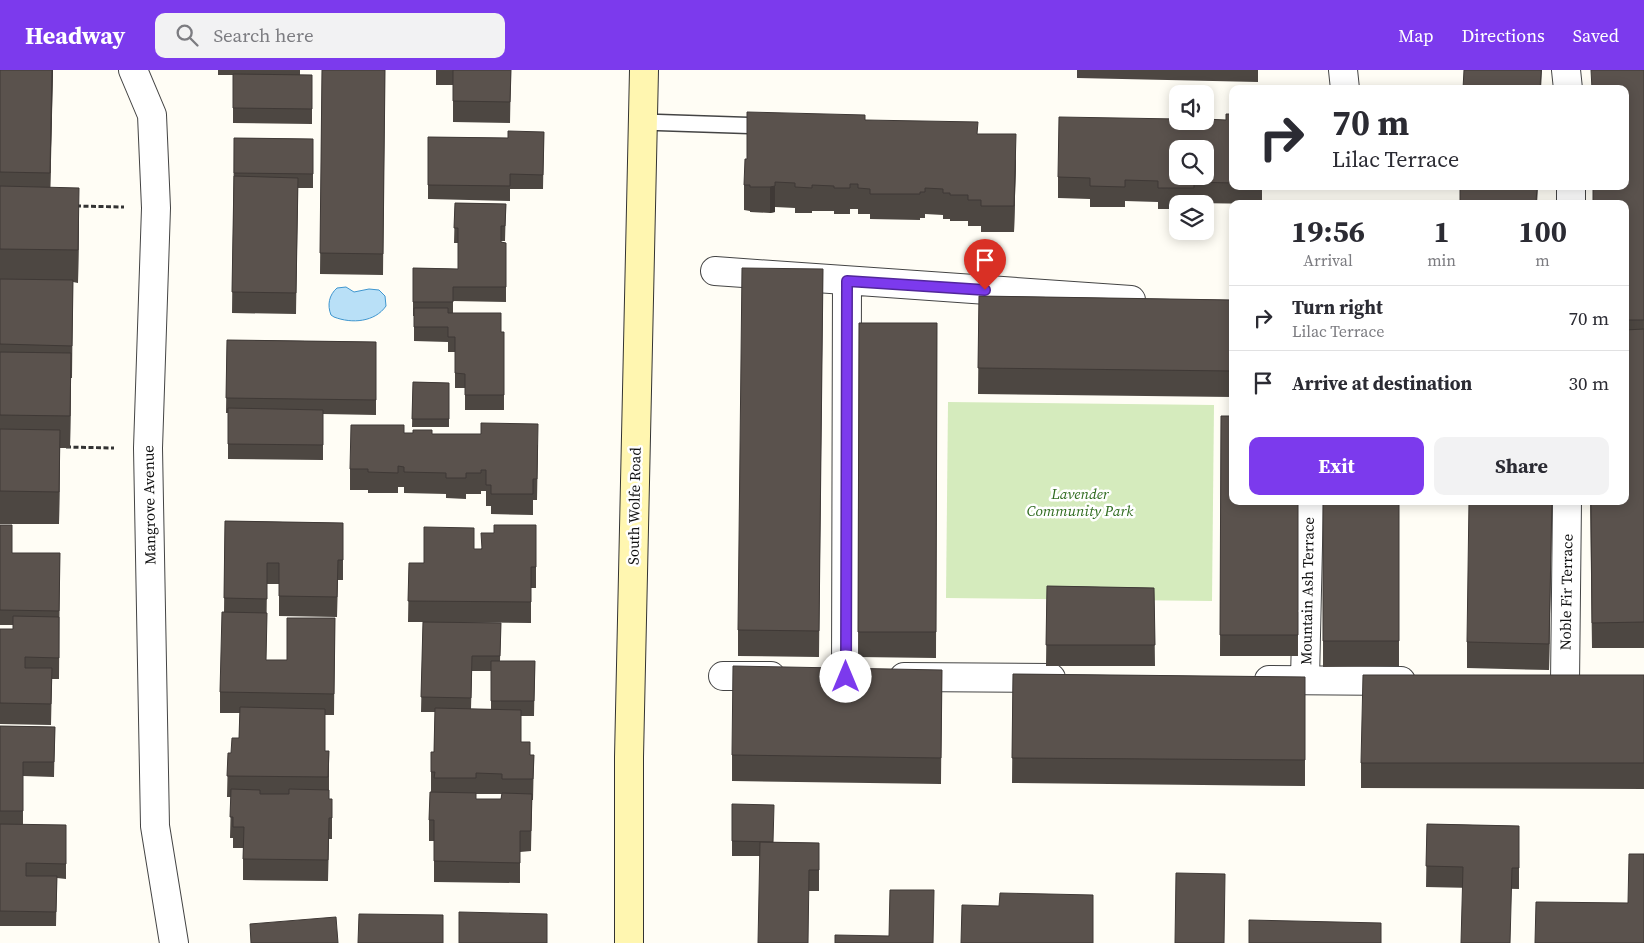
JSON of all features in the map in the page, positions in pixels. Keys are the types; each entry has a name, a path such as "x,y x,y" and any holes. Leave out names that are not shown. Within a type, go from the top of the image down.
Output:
{"main road":[{"name":"South Wolfe Road","path":"629,943 629,747 644,70"}],"street":[{"name":"Mangrove Avenue","path":"133,70 152,115 156,208 148,448 155,826 174,943"},
{"path":"1344,70 1345,85"},
{"path":"1566,70 1568,85"},
{"path":"715,271 1153,302"},
{"path":"847,281 863,677"},
{"name":"Mountain Ash Terrace","path":"1305,680 1309,505"},
{"name":"Noble Fir Terrace","path":"1565,682 1567,505"},
{"path":"723,676 1076,678"},
{"path":"1245,680 1421,681"},
{"path":"1536,682 1593,683"}],"lane":[{"path":"643,122 780,127"}],"path":[{"path":"68,206 156,208"},
{"path":"59,447 148,448"}],"green space":[{"name":"Lavender Community Park","path":"948,402 1214,405 1212,601 946,598"}],"water":[{"path":"346,287 354,292 369,289 379,290 385,296 386,306 376,315 363,320 355,321 334,317 331,315 329,308 331,297 337,288"}],"building":[{"path":"0,70 52,70 50,173 0,172"},
{"path":"322,70 385,70 383,254 320,253"},
{"path":"453,70 511,70 510,102 453,101"},
{"path":"1464,70 1541,70 1540,85 1463,85"},
{"path":"1591,70 1644,70 1644,320 1629,320 1629,200 1593,200 1593,190 1629,190 1629,85 1592,85"},
{"path":"233,74 312,75 312,109 233,108"},
{"path":"747,112 865,115 865,120 978,122 977,134 1016,134 1014,206 981,206 981,200 968,200 968,195 943,193 943,189 925,188 925,192 920,192 920,194 870,194 870,189 858,188 858,184 850,184 850,188 812,185 812,188 795,187 795,183 775,182 775,186 770,187 750,187 750,185 744,185 745,159 747,159"},
{"path":"1226,114 1229,114 1229,183 1214,183 1214,140 1169,140 1169,185 1194,185 1194,188 1158,188 1158,181 1125,180 1125,187 1090,186 1090,178 1058,177 1059,117 1169,119 1169,130 1214,130 1214,119 1226,120"},
{"path":"508,131 544,132 543,175 510,174 510,186 428,185 428,137 508,138"},
{"path":"234,138 313,139 313,174 234,173"},
{"path":"234,176 298,178 296,293 232,292"},
{"path":"0,186 79,188 78,250 0,249"},
{"path":"1460,190 1537,190 1536,200 1460,200"},
{"path":"455,203 506,204 505,226 501,226 501,242 506,243 506,287 453,287 453,302 413,302 413,268 458,269 458,228 454,228"},
{"path":"742,268 823,269 819,631 738,630"},
{"path":"0,279 73,280 72,346 0,344"},
{"path":"979,296 1229,300 1229,371 978,368"},
{"path":"414,308 448,308 448,313 501,313 501,332 504,332 504,395 465,395 465,374 455,373 455,337 448,337 448,327 414,327"},
{"path":"859,323 937,323 936,632 858,632"},
{"path":"1644,329 1644,622 1592,623 1591,505 1629,505 1629,330"},
{"path":"227,340 376,342 376,400 226,398"},
{"path":"0,352 71,353 70,416 0,415"},
{"path":"413,382 449,383 449,419 412,419"},
{"path":"228,408 323,410 323,445 228,444"},
{"path":"1221,416 1229,416 1229,505 1298,505 1298,635 1220,635"},
{"path":"481,423 538,424 537,479 533,479 533,494 491,494 491,485 486,485 486,470 481,470 481,473 466,473 466,478 446,478 446,473 404,472 404,467 398,466 398,473 350,469 351,425 404,425 404,433 413,433 413,430 432,430 432,434 481,434"},
{"path":"0,429 60,430 59,492 0,491"},
{"path":"1323,505 1399,505 1399,641 1323,641"},
{"path":"1469,505 1552,505 1549,644 1467,642"},
{"path":"225,521 343,523 343,560 338,560 337,597 279,596 279,563 267,563 267,599 224,598"},
{"path":"0,525 12,525 12,553 60,553 59,611 0,610"},
{"path":"494,525 536,525 536,567 531,567 531,602 408,601 409,563 424,563 424,527 474,528 474,549 482,549 481,533 494,533"},
{"path":"1047,586 1154,588 1155,645 1046,645"},
{"path":"222,612 267,613 266,660 287,660 287,618 335,618 334,694 220,692"},
{"path":"13,616 59,617 59,658 25,657 25,668 52,668 51,704 0,703 0,629 13,629"},
{"path":"423,622 501,623 500,656 472,656 471,698 421,697"},
{"path":"491,661 535,661 534,701 491,701"},
{"path":"733,666 942,670 941,758 732,755"},
{"path":"1013,674 1305,677 1305,760 1012,758"},
{"path":"1363,675 1644,675 1644,763 1361,763"},
{"path":"240,707 325,709 325,751 329,751 328,777 227,776 228,753 231,753 232,738 239,738"},
{"path":"435,708 521,710 521,742 530,742 530,755 534,755 533,779 502,779 502,774 476,773 476,778 434,778 435,772 431,772 431,752 434,752"},
{"path":"0,726 55,727 54,762 23,762 23,811 0,811"},
{"path":"231,789 260,790 260,794 289,794 289,789 329,790 329,799 332,799 332,818 329,818 328,860 243,859 244,827 233,827 233,817 230,817"},
{"path":"430,792 476,793 476,799 501,799 502,793 532,794 531,831 520,831 520,863 434,861 434,820 429,820"},
{"path":"732,804 774,805 773,842 732,841"},
{"path":"0,824 66,825 66,864 26,863 26,876 57,876 56,912 0,911"},
{"path":"1427,824 1519,826 1519,868 1512,868 1510,943 1461,943 1463,867 1426,866"},
{"path":"760,842 819,843 819,870 809,870 808,943 758,943"},
{"path":"1629,854 1644,854 1644,943 1535,943 1536,902 1628,903"},
{"path":"1176,873 1225,874 1224,943 1175,943"},
{"path":"890,890 934,890 933,943 835,943 835,935 889,936"},
{"path":"1000,893 1093,895 1093,943 961,943 962,905 999,906"},
{"path":"459,912 547,914 547,943 459,943"},
{"path":"359,914 443,915 443,943 358,943"},
{"path":"336,917 338,943 251,943 250,924"},
{"path":"1249,920 1381,923 1381,943 1249,943"}],"route":[{"path":"846,677 847,281 985,290"}]}
